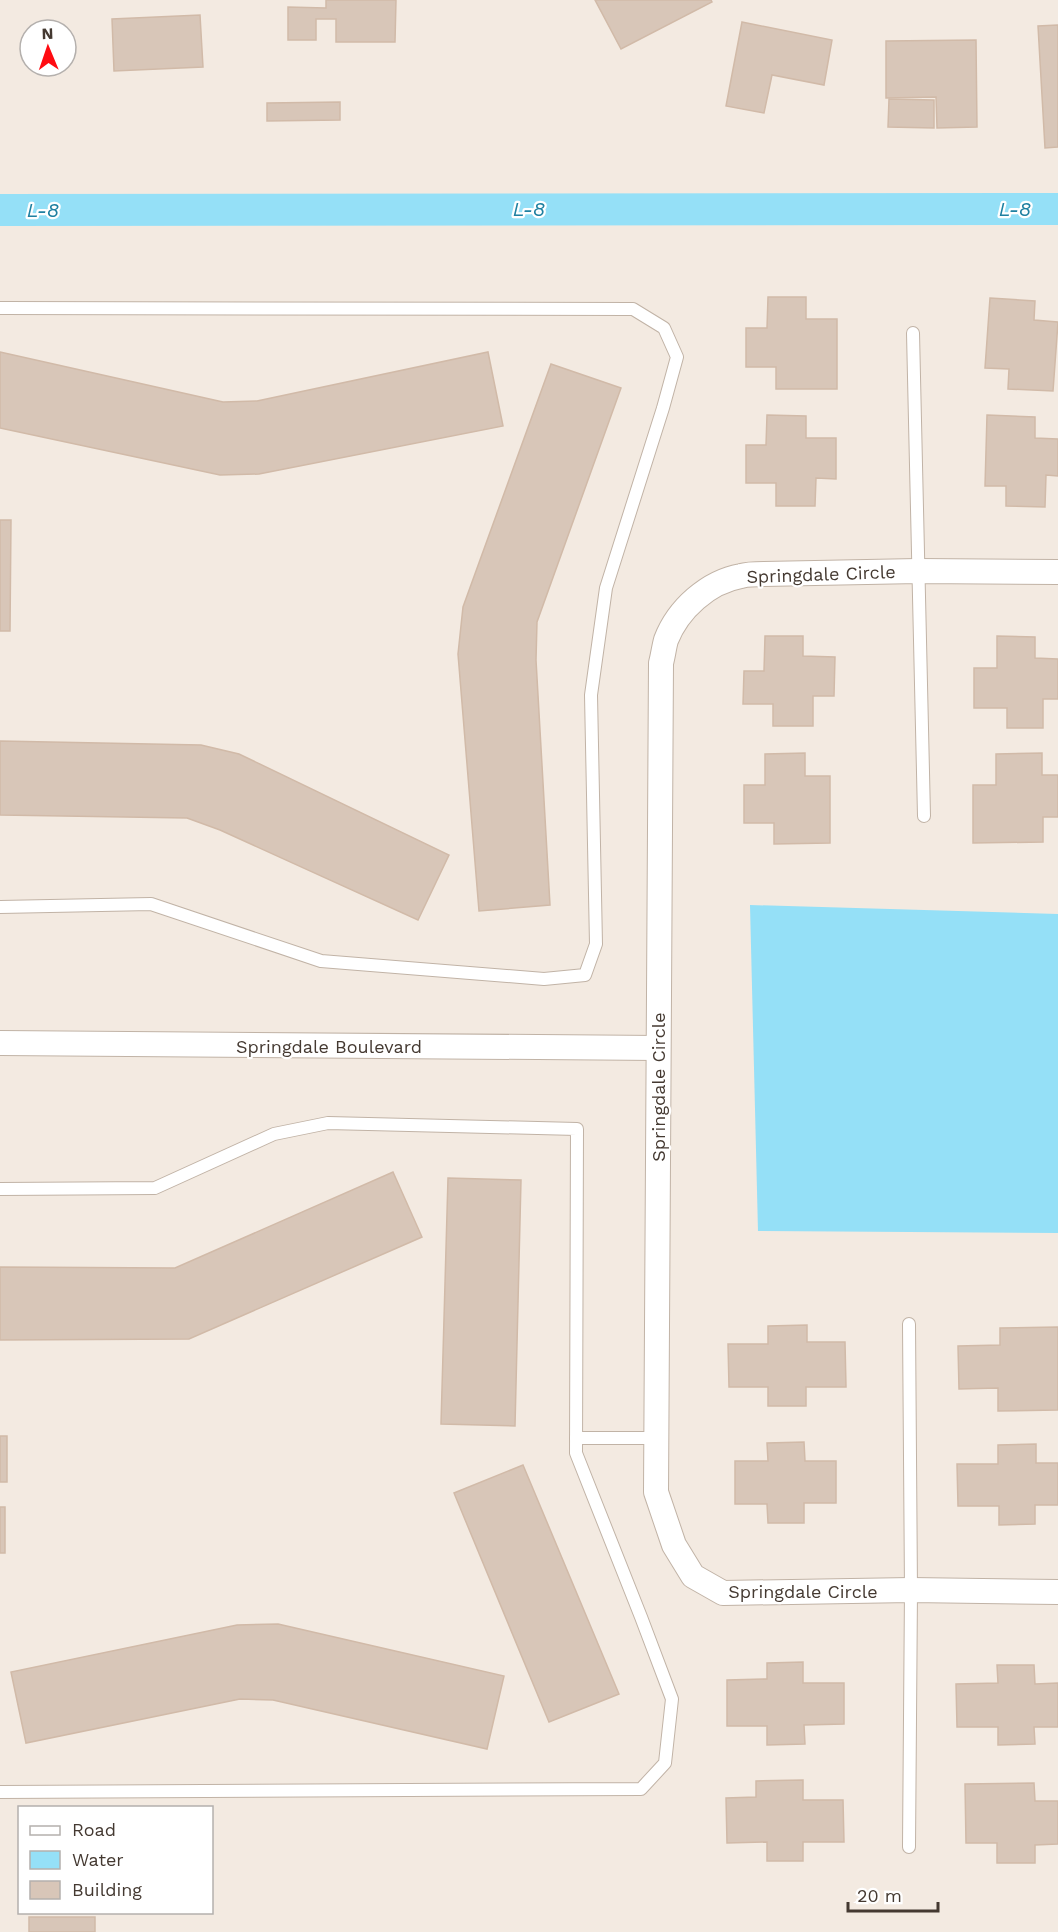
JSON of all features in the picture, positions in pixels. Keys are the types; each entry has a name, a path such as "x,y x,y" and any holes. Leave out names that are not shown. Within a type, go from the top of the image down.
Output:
{"street":[{"name":"Springdale Circle","path":"1058,572 918,571 740,576 718,584 693,601 677,619 666,640 661,663 656,1438 656,1492 674,1545 693,1575 723,1593 911,1590 1058,1592"},
{"name":"Springdale Boulevard","path":"0,1043 658,1048"}],"lane":[{"path":"0,308 633,309 664,328 677,357 606,588 591,695 596,944 585,975 544,980 321,961 151,904 0,907"},
{"path":"914,333 924,816"},
{"path":"0,1189 155,1188 274,1134 328,1123 577,1129 576,1453 642,1617 672,1699 665,1763 641,1789 0,1792"},
{"path":"909,1324 911,1590 909,1847"},
{"path":"576,1438 656,1438"}],"water":[{"path":"750,905 1058,914 1058,1233 758,1231"}],"building":[{"path":"326,0 396,0 395,42 336,42 336,19 316,19 316,40 288,40 288,7 326,8"},
{"path":"595,0 711,0 712,2 621,49"},
{"path":"200,15 203,67 114,71 112,19"},
{"path":"742,22 832,40 824,85 772,75 764,113 726,106"},
{"path":"1058,25 1058,147 1045,148 1038,26"},
{"path":"976,40 977,127 937,128 936,97 886,98 886,41"},
{"path":"889,99 934,100 934,128 888,127"},
{"path":"340,102 340,120 267,121 267,103"},
{"path":"768,297 806,297 806,319 837,319 837,389 776,389 776,367 746,367 746,328 767,328"},
{"path":"990,298 1035,301 1034,320 1058,322 1053,391 1008,389 1009,369 985,368"},
{"path":"0,352 223,402 257,401 488,352 503,426 259,474 220,475 0,428"},
{"path":"551,364 621,388 537,622 536,660 550,905 479,911 458,654 463,607"},
{"path":"767,415 806,416 806,438 836,438 836,479 816,478 815,506 776,506 776,483 746,483 746,445 766,445"},
{"path":"987,415 1035,417 1035,438 1058,439 1058,476 1046,475 1045,507 1006,506 1006,486 985,486"},
{"path":"0,520 11,520 10,631 0,631"},
{"path":"765,636 803,636 803,656 835,657 834,696 813,696 813,726 773,726 773,704 743,704 744,671 764,671"},
{"path":"997,636 1035,637 1035,658 1058,659 1058,699 1043,699 1043,728 1007,728 1007,708 974,708 974,668 997,668"},
{"path":"0,741 201,745 239,754 449,855 418,920 220,830 187,818 0,815"},
{"path":"805,753 805,776 830,776 830,843 774,844 774,823 744,823 744,785 765,785 765,754"},
{"path":"1042,753 1042,775 1058,775 1058,817 1043,817 1043,842 973,843 973,785 996,785 996,754"},
{"path":"393,1172 422,1237 189,1339 0,1340 0,1267 175,1268"},
{"path":"448,1178 521,1180 515,1426 441,1424"},
{"path":"807,1325 807,1342 845,1342 846,1387 806,1387 806,1406 768,1406 768,1387 729,1387 728,1344 768,1344 768,1326"},
{"path":"1058,1327 1058,1410 998,1411 998,1388 959,1389 958,1346 1000,1345 1000,1328"},
{"path":"0,1436 7,1436 7,1482 0,1482"},
{"path":"804,1442 805,1461 836,1461 836,1503 804,1503 804,1523 768,1523 767,1504 735,1504 735,1461 768,1461 767,1443"},
{"path":"1036,1444 1036,1463 1058,1463 1058,1505 1035,1505 1035,1524 999,1525 999,1506 958,1506 957,1464 998,1464 998,1445"},
{"path":"523,1465 619,1694 549,1722 454,1493"},
{"path":"0,1507 5,1507 5,1553 0,1553"},
{"path":"278,1624 504,1676 487,1749 273,1700 240,1699 26,1743 11,1672 237,1625"},
{"path":"803,1662 803,1683 844,1683 844,1724 804,1725 805,1744 767,1745 767,1726 727,1726 727,1680 767,1679 767,1663"},
{"path":"997,1665 1034,1665 1035,1684 1058,1683 1058,1727 1034,1727 1035,1744 998,1745 998,1727 957,1727 956,1684 998,1683"},
{"path":"803,1780 803,1800 843,1800 844,1842 803,1842 803,1861 767,1861 767,1842 727,1843 726,1798 756,1797 756,1781"},
{"path":"1034,1783 1035,1801 1058,1801 1058,1844 1035,1845 1035,1863 997,1863 997,1843 966,1843 965,1784"},
{"path":"29,1917 95,1917 95,1932 29,1932"}],"waterway":[{"name":"L-8","path":"0,210 1058,209"}]}
